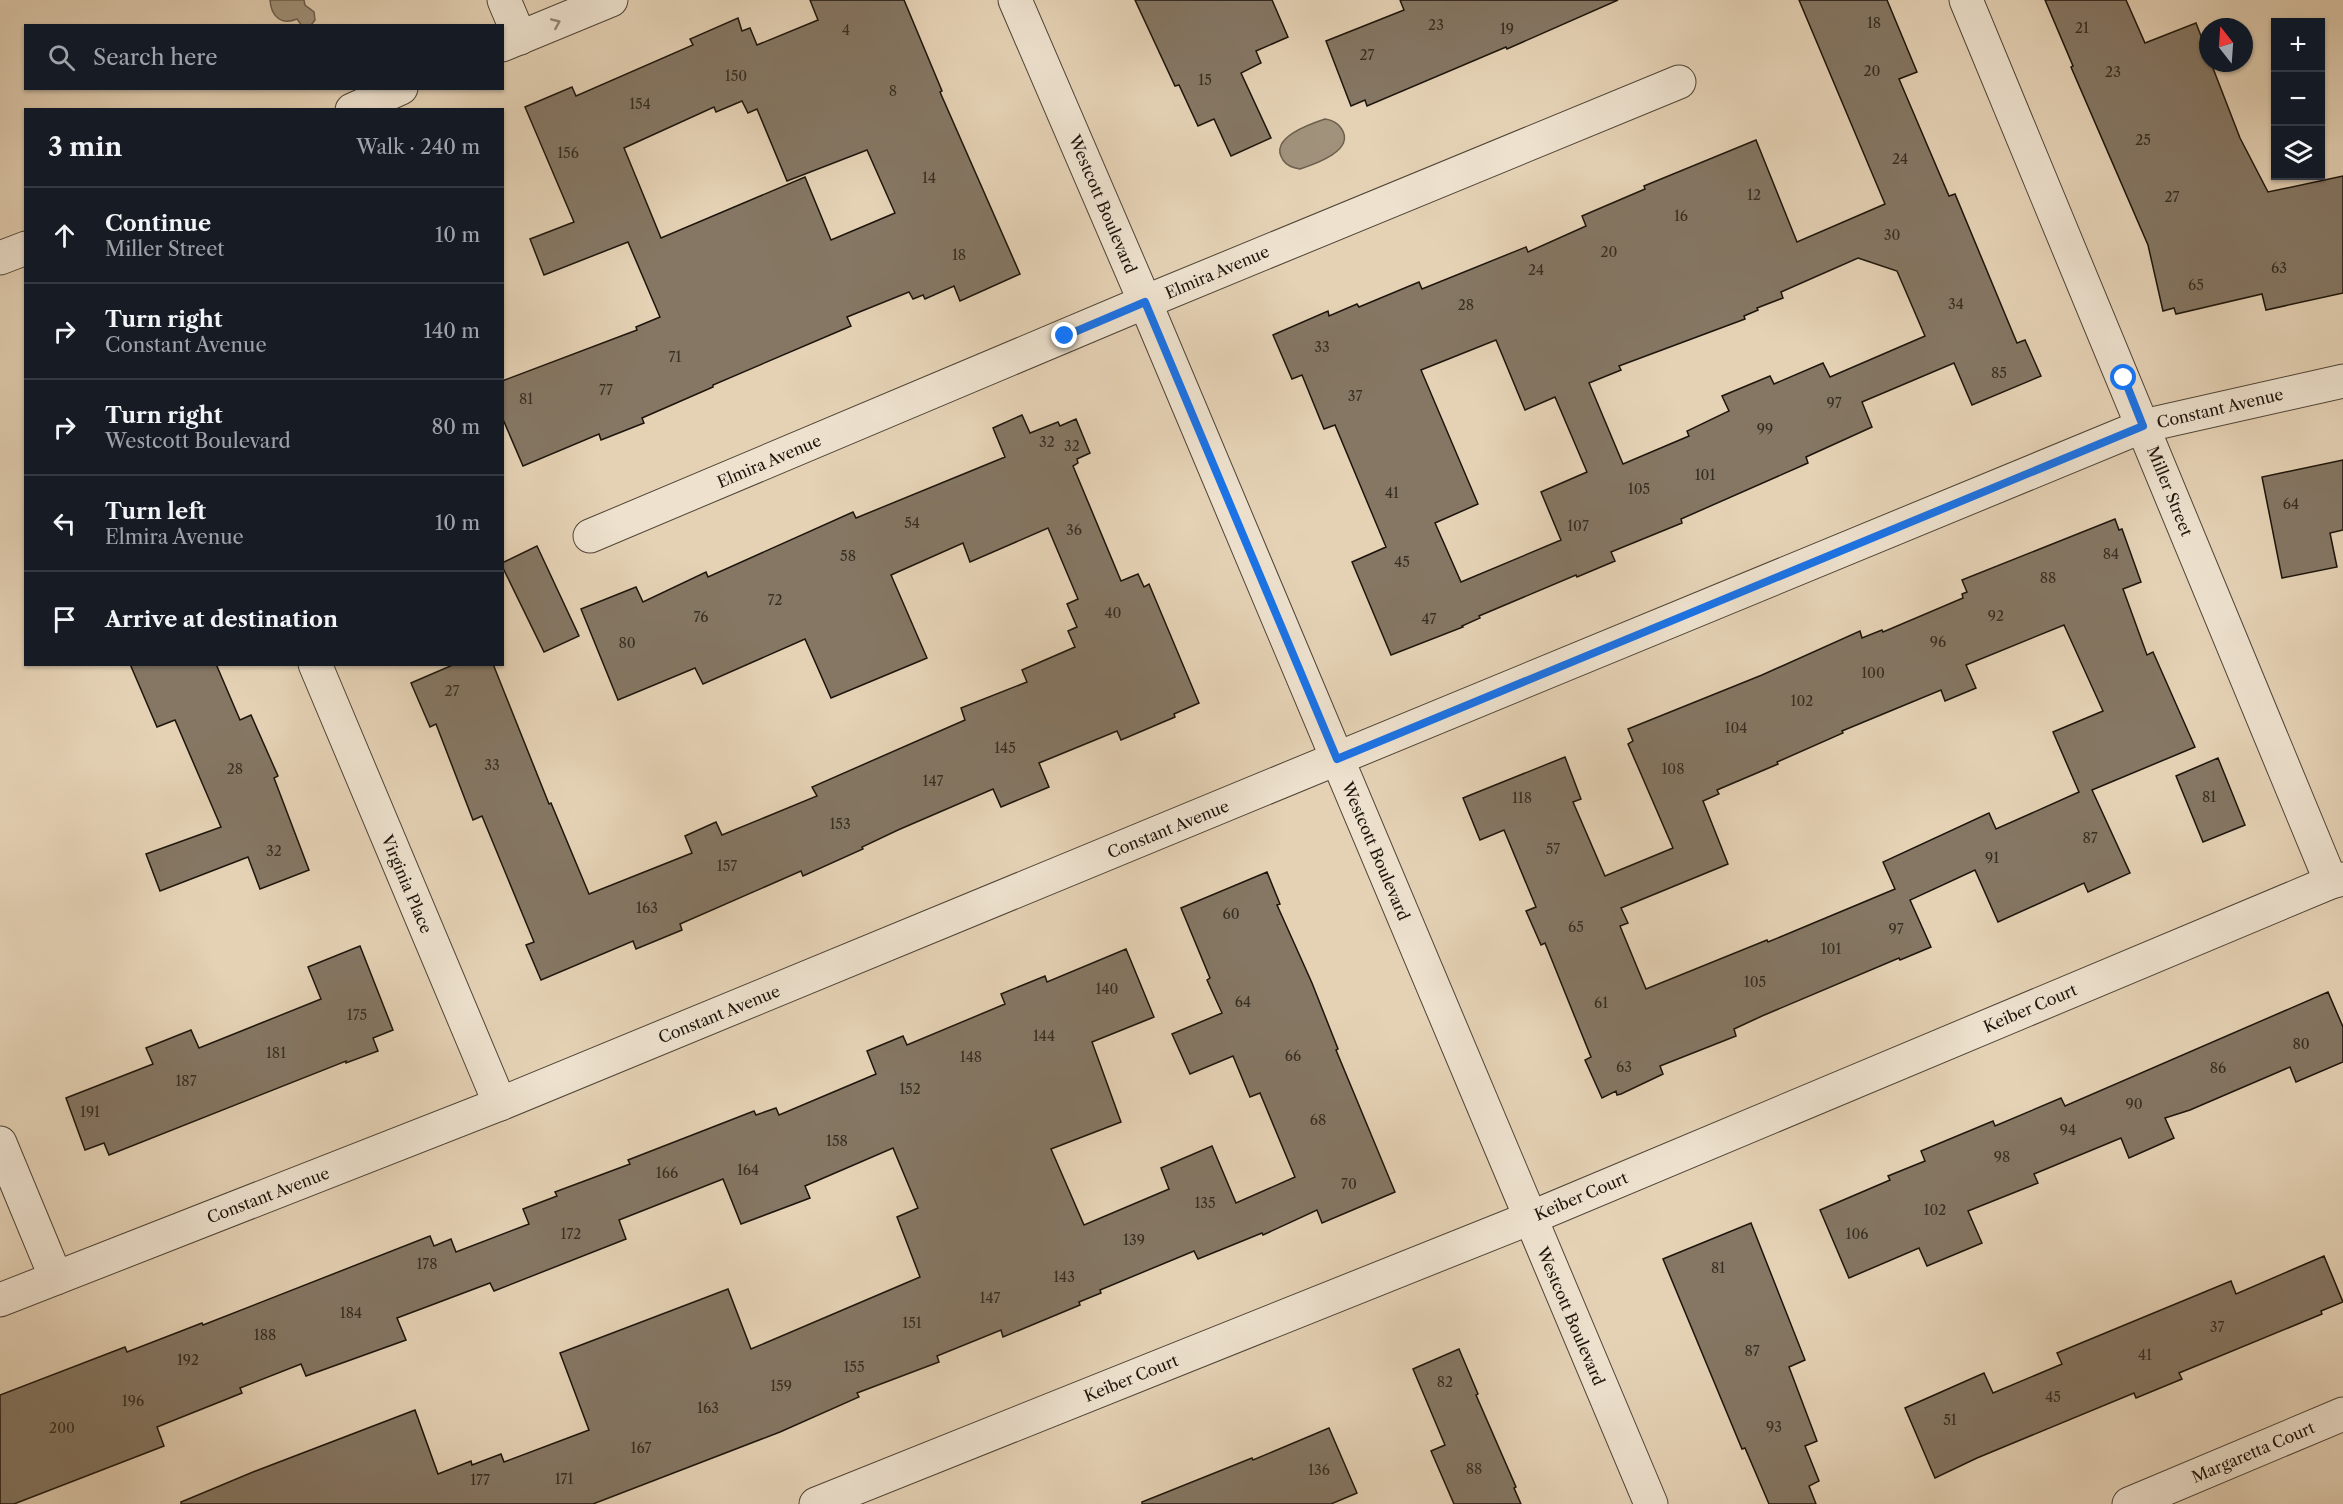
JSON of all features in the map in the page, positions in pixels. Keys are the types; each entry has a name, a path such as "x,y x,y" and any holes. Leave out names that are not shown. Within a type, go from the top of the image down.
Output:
{"street":[{"path":"504,0 511,42 611,0"},
{"name":"Westcott Boulevard","path":"1015,0 1145,302 1651,1504"},
{"name":"Miller Street","path":"1966,0 2143,426 2337,881"},
{"name":"Elmira Avenue","path":"590,536 1145,302 1679,82"},
{"path":"356,108 397,90"},
{"path":"0,258 24,249"},
{"name":"Constant Avenue","path":"0,1300 500,1104 2143,426 2343,381"},
{"name":"Virginia Place","path":"316,666 500,1104"},
{"name":"Keiber Court","path":"816,1504 1530,1218 2337,881"},
{"path":"0,1143 56,1278"},
{"name":"Margaretta Court","path":"2129,1504 2343,1414"}],"shaded area":[{"path":"270,0 304,0 305,5 314,12 315,20 312,24 301,24 297,19 281,20 272,10"},
{"path":"1325,119 1338,124 1341,128 1344,136 1339,149 1324,160 1300,169 1286,164 1280,152 1281,145 1286,139 1301,128"}],"building":[{"path":"810,0 904,0 942,91 940,92 1020,274 960,301 954,286 925,299 923,295 913,299 909,292 847,317 851,326 642,418 644,423 601,440 599,434 523,466 504,422 504,380 637,330 636,327 660,317 628,242 544,275 530,239 574,222 525,107 572,87 576,96 693,45 690,39 738,18 742,31 750,28 757,45 818,20","holes":["742,101 748,113 757,109 787,181 867,150 895,213 831,240 805,177 661,238 624,148 714,107 716,112"]},
{"path":"1135,0 1272,0 1288,37 1256,51 1261,63 1241,73 1271,138 1231,156 1214,119 1198,126 1179,85 1175,86"},
{"path":"1400,0 1618,0 1507,49 1506,47 1367,106 1365,100 1351,106 1326,41 1404,10"},
{"path":"1799,0 1887,0 1917,72 1899,79 1949,196 1955,194 2017,343 2025,340 2041,376 1972,405 1954,363 1862,402 1872,427 1806,457 1808,463 1681,519 1682,523 1611,552 1615,561 1577,577 1576,575 1479,616 1480,618 1463,627 1391,655 1352,562 1386,547 1335,425 1324,429 1302,375 1292,379 1273,335 1328,311 1329,316 1357,304 1359,307 1419,282 1422,289 1526,247 1528,252 1586,226 1582,216 1645,189 1644,186 1756,140 1797,242 1885,204","holes":["1858,258 1897,271 1925,336 1830,377 1823,363 1774,384 1770,376 1722,396 1729,411 1687,431 1689,436 1623,464 1589,383 1621,370 1619,366 1745,319 1744,316 1758,310 1757,308 1783,298 1781,292","1496,340 1525,410 1555,397 1587,472 1541,492 1561,540 1461,582 1435,523 1478,504 1421,370"]},
{"path":"2045,0 2126,0 2145,43 2196,23 2199,31 2199,72 2214,72 2240,138 2268,192 2343,176 2343,293 2266,310 2262,294 2176,314 2174,308 2163,311 2148,245 2071,67 2073,66"},
{"path":"1022,415 1030,433 1058,422 1060,426 1076,419 1090,453 1077,459 1078,463 1073,466 1121,581 1138,574 1144,587 1149,584 1199,703 1174,714 1175,717 1121,740 1117,731 1039,763 1049,787 1001,807 993,789 898,830 862,847 863,849 803,876 801,871 680,924 682,930 636,949 633,941 541,980 526,945 534,942 482,816 473,820 436,724 430,727 411,683 450,666 494,666 549,804 551,803 589,894 692,853 685,836 716,822 722,835 817,796 812,787 965,720 961,708 1027,682 1022,670 1075,647 1068,631 1077,627 1067,604 1078,599 1048,528 970,562 963,543 891,575 927,658 831,698 805,639 703,684 695,668 618,700 581,609 636,587 643,602 706,572 708,577 853,512 856,518 1005,457 993,428"},
{"path":"2343,460 2343,530 2330,533 2337,567 2282,578 2262,477"},
{"path":"2115,519 2119,530 2122,529 2141,582 2123,589 2147,655 2153,652 2195,747 2092,790 2130,873 2088,892 2084,883 1998,922 1975,870 1910,900 1931,947 1900,960 1899,958 1762,1016 1734,1029 1736,1036 1660,1066 1663,1074 1621,1094 1617,1095 1616,1091 1602,1098 1585,1060 1591,1057 1545,943 1541,945 1526,911 1536,907 1504,830 1480,840 1463,798 1565,757 1581,799 1573,802 1605,876 1673,848 1628,744 1633,741 1628,729 1762,675 1860,631 1862,638 1882,630 1883,632 1963,598 1962,594 1967,592 1962,580","holes":["2064,625 2103,711 2053,732 2079,792 1996,829 1989,813 1883,862 1895,889 1768,942 1767,940 1646,989 1620,926 1628,923 1621,908 1728,864 1703,801 1719,794 1717,790 1778,764 1777,762 1843,733 1842,731 1941,690 1945,701 1976,688 1966,665"]},
{"path":"537,546 579,636 544,652 504,570 504,562"},
{"path":"131,666 217,666 240,720 251,715 278,776 274,778 309,870 260,889 248,857 160,891 146,854 221,827 175,720 157,727"},
{"path":"2218,758 2245,825 2203,842 2176,776"},
{"path":"1267,872 1280,904 1277,905 1312,983 1338,1049 1336,1050 1395,1192 1322,1223 1317,1210 1263,1235 1262,1233 1198,1259 1194,1251 1100,1290 1101,1293 1079,1302 1080,1305 1003,1337 1001,1330 937,1356 939,1362 857,1393 859,1397 780,1432 593,1504 181,1504 181,1502 253,1472 415,1410 438,1474 471,1461 472,1465 501,1454 504,1462 589,1430 560,1353 728,1289 751,1349 920,1277 897,1217 918,1208 893,1148 805,1186 810,1198 741,1224 723,1179 619,1220 626,1239 494,1291 490,1283 397,1318 406,1340 306,1376 301,1364 240,1388 242,1393 157,1427 164,1446 14,1504 0,1504 0,1395 125,1347 127,1352 202,1323 203,1325 430,1236 434,1246 451,1239 456,1252 529,1224 523,1209 557,1196 555,1192 630,1164 628,1160 754,1111 756,1115 776,1108 779,1115 876,1074 867,1051 903,1036 907,1045 1005,1004 1001,994 1045,976 1047,982 1126,949 1154,1017 1092,1042 1121,1122 1051,1149 1084,1225 1169,1189 1161,1168 1212,1146 1236,1203 1295,1177 1260,1093 1250,1097 1233,1056 1190,1074 1172,1034 1222,1013 1207,980 1210,978 1181,908"},
{"path":"360,946 393,1030 373,1038 378,1051 346,1063 346,1061 109,1155 104,1143 85,1150 66,1098 153,1064 146,1048 191,1030 199,1048 321,999 308,967"},
{"path":"2328,992 2343,1027 2343,1062 2296,1082 2290,1067 2190,1110 2165,1118 2174,1138 2129,1158 2121,1138 2034,1174 2038,1183 1968,1211 1982,1243 1927,1266 1919,1248 1849,1278 1820,1210 1890,1180 1888,1176 1925,1161 1921,1151 1993,1121 1995,1126 2061,1098 2065,1106"},
{"path":"1751,1223 1805,1360 1789,1367 1817,1441 1805,1446 1819,1481 1809,1486 1816,1504 1769,1504 1745,1448 1742,1449 1663,1259"},
{"path":"2324,1256 2343,1302 2321,1311 2322,1314 2179,1373 2182,1379 2136,1398 2134,1393 1977,1458 1935,1478 1905,1408 1984,1373 1993,1393 2062,1364 2057,1353 2231,1281 2236,1294"},
{"path":"1459,1349 1521,1504 1454,1504 1431,1451 1445,1445 1413,1369"},
{"path":"1329,1428 1357,1493 1331,1504 1142,1504 1142,1502"}],"route":[{"path":"1065,336 1145,302 1337,759 2143,426 2124,378"}]}
